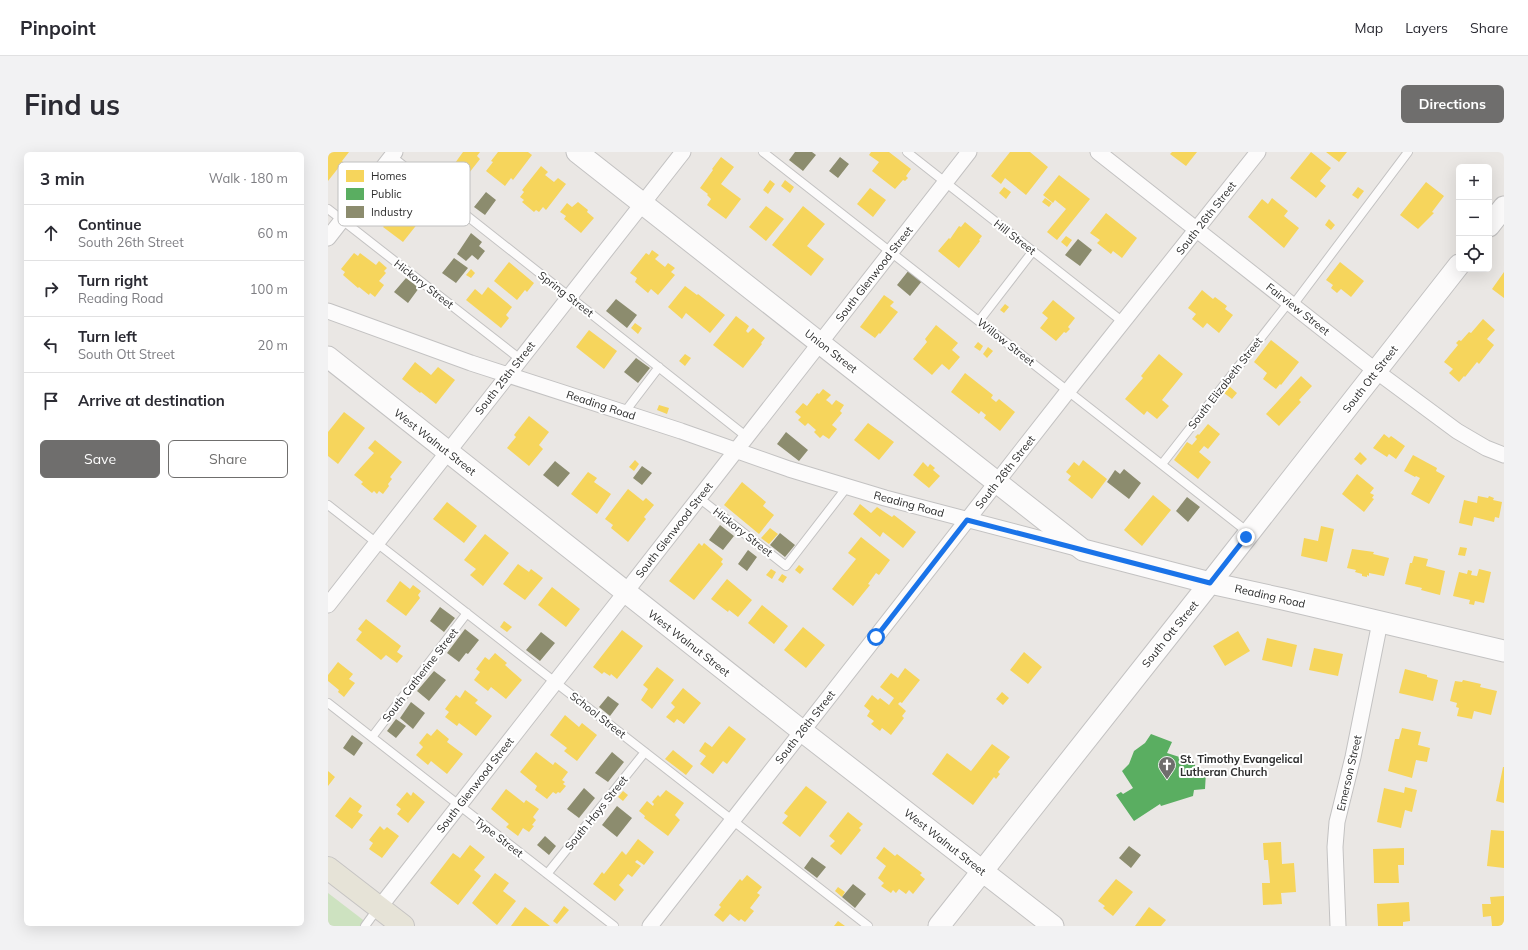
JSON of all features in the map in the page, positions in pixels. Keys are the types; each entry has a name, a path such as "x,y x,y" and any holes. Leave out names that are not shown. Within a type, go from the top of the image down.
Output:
{"main road":[{"path":"328,868 403,926"}],"street":[{"name":"Union Street","path":"577,152 1083,550"},
{"name":"South 25th Street","path":"328,605 683,152"},
{"name":"South Glenwood Street","path":"379,908 970,152"},
{"name":"Fairview Street","path":"1098,152 1376,371 1457,431 1486,448 1504,455"},
{"name":"South 26th Street","path":"650,926 1068,391 1258,152"},
{"path":"1492,222 1504,207"},
{"path":"328,238 338,225"},
{"name":"South Ott Street","path":"939,926 1456,269"},
{"name":"Reading Road","path":"328,311 471,363 847,487 967,520 1210,583 1504,651"},
{"name":"West Walnut Street","path":"328,357 802,731 1053,926"},
{"name":"Emerson Street","path":"1338,926 1335,847 1337,822 1353,757 1380,622"}],"lane":[{"name":"Willow Street","path":"763,152 1249,533"},
{"name":"Hill Street","path":"907,152 1123,322"},
{"name":"South Elizabeth Street","path":"1162,464 1291,303 1408,152"},
{"name":"Spring Street","path":"391,154 401,162"},
{"name":"Hickory Street","path":"328,209 338,217"},
{"name":"Spring Street","path":"470,217 747,437"},
{"name":"Hickory Street","path":"350,226 520,360"},
{"path":"978,321 1033,251"},
{"path":"624,413 658,367"},
{"name":"Hickory Street","path":"699,498 786,566 847,487"},
{"name":"School Street","path":"328,505 868,926"},
{"name":"South Catherine Street","path":"372,737 468,613"},
{"name":"Type Street","path":"328,703 614,926"},
{"name":"South Hays Street","path":"547,874 645,752"},
{"path":"365,926 379,908"}],"green space":[{"path":"328,893 371,926 328,926"}],"building: Homes":[{"path":"328,152 349,152 342,161 343,162 338,162 338,168 328,181"},
{"path":"463,152 480,152 477,156 480,159 470,172 470,162 456,162"},
{"path":"498,152 528,152 532,155 513,180 511,178 505,186 486,171"},
{"path":"871,152 889,152 911,169 906,176 908,178 905,181 903,180 895,189 872,171 879,162 869,155"},
{"path":"1010,152 1030,152 1048,167 1026,195 1005,178 1001,184 991,176"},
{"path":"1172,152 1197,152 1186,166 1170,154"},
{"path":"1311,152 1331,168 1320,181 1326,186 1316,198 1290,178"},
{"path":"1326,152 1347,152 1339,162"},
{"path":"721,157 734,167 721,184 741,199 726,219 707,205 711,199 707,195 708,194 700,188"},
{"path":"541,166 548,172 545,175 554,182 558,178 566,184 546,210 543,207 539,212 536,210 534,212 522,202 524,200 520,197 524,192 522,190"},
{"path":"1059,175 1090,199 1057,240 1047,232 1066,209 1055,200 1053,203 1043,195"},
{"path":"770,180 775,184 768,194 763,190"},
{"path":"785,180 794,187 790,193 781,186"},
{"path":"1426,182 1444,196 1432,212 1434,213 1418,229 1400,215"},
{"path":"1004,187 1011,192 1006,199 999,193"},
{"path":"1358,187 1364,191 1358,199 1352,195"},
{"path":"870,188 886,200 873,217 857,204"},
{"path":"1045,198 1052,203 1049,207 1042,202"},
{"path":"1272,198 1288,211 1284,216 1299,228 1284,248 1248,217 1262,199 1268,204"},
{"path":"578,202 588,210 587,212 594,218 581,233 564,219 566,216 560,212 567,203 572,207"},
{"path":"766,206 784,219 766,241 749,227"},
{"path":"803,206 825,224 807,246 824,259 811,276 772,245"},
{"path":"1106,213 1137,238 1122,258 1113,251 1111,254 1097,243 1100,240 1090,233"},
{"path":"1329,219 1335,225 1331,230 1325,225"},
{"path":"965,222 982,236 979,240 980,241 959,268 938,251 949,238 950,239 959,226 961,227"},
{"path":"384,226 416,226 403,242 383,227"},
{"path":"1066,236 1072,240 1067,247 1061,242"},
{"path":"652,250 659,255 655,259 665,267 668,263 675,268 671,272 675,275 658,295 651,289 648,293 635,282 637,278 630,273 646,253 649,255"},
{"path":"354,253 358,256 360,253 376,265 379,261 387,268 384,271 386,273 379,281 384,285 375,297 370,293 369,295 359,287 358,288 343,275 345,272 341,269"},
{"path":"509,262 534,283 527,292 525,290 517,300 494,281"},
{"path":"1340,262 1364,281 1351,297 1341,289 1337,293 1331,288 1333,285 1326,280"},
{"path":"471,269 475,273 471,278 466,275"},
{"path":"1504,272 1504,298 1492,289"},
{"path":"685,286 725,315 710,333 686,313 682,319 668,307"},
{"path":"488,287 512,307 506,315 509,318 501,328 466,300 475,289 482,295"},
{"path":"1202,290 1213,299 1215,297 1227,306 1225,309 1233,315 1219,333 1207,323 1203,328 1192,319 1196,314 1188,308"},
{"path":"884,295 894,302 890,306 898,312 875,338 860,327"},
{"path":"1053,300 1075,318 1068,327 1070,329 1066,333 1064,332 1056,341 1040,328 1048,318 1042,313"},
{"path":"1005,304 1009,307 1004,313 1000,310"},
{"path":"736,316 749,326 746,331 748,333 753,328 765,338 743,368 713,345"},
{"path":"1483,319 1495,330 1487,339 1494,345 1479,364 1477,362 1459,382 1449,373 1453,369 1444,362 1458,345 1456,343 1459,340 1461,341 1469,332 1471,333"},
{"path":"635,323 642,328 638,334 631,328"},
{"path":"936,325 958,343 952,350 960,357 949,370 942,364 932,375 913,359 927,342 925,339"},
{"path":"589,330 617,351 604,369 576,347"},
{"path":"1271,340 1299,362 1281,385 1280,384 1276,389 1263,379 1267,373 1254,362"},
{"path":"978,342 983,346 980,351 974,347"},
{"path":"988,347 993,351 987,358 983,354"},
{"path":"685,354 691,358 685,366 679,361"},
{"path":"1159,354 1183,374 1162,400 1169,406 1157,419 1147,411 1144,415 1125,399 1143,378 1141,376"},
{"path":"415,362 431,375 438,367 455,380 436,404 402,379"},
{"path":"965,373 993,395 991,398 996,402 999,399 1015,412 1000,431 984,418 986,415 981,411 979,414 951,392"},
{"path":"1301,376 1312,386 1299,400 1301,402 1279,426 1266,414"},
{"path":"1229,386 1237,393 1232,399 1224,393"},
{"path":"823,389 831,395 826,400 832,405 836,400 844,405 840,411 842,413 832,425 837,429 829,439 823,435 820,438 814,432 816,430 808,423 805,426 798,420 801,417 795,412 803,403 807,406 817,393 819,394"},
{"path":"659,405 669,408 667,414 657,410"},
{"path":"344,412 365,428 338,464 328,456 328,432"},
{"path":"529,416 549,432 539,445 543,449 529,466 507,448 516,437 514,435"},
{"path":"868,423 894,442 879,460 854,440"},
{"path":"1208,424 1220,434 1208,449 1204,446 1199,452 1211,462 1198,479 1174,460 1187,442 1192,445 1197,439 1195,437 1198,434 1199,435"},
{"path":"1384,434 1389,438 1391,436 1405,446 1396,459 1389,454 1387,457 1373,448"},
{"path":"375,440 402,462 390,477 392,479 383,494 379,491 377,494 374,491 372,493 361,484 363,482 354,475 374,453 368,448"},
{"path":"1360,452 1367,459 1361,465 1354,459"},
{"path":"1413,455 1437,468 1436,471 1445,476 1429,504 1411,494 1420,478 1404,471"},
{"path":"635,460 639,464 634,471 629,467"},
{"path":"1083,460 1107,479 1092,499 1068,480 1071,476 1066,472 1074,462 1079,466"},
{"path":"923,462 928,467 930,464 935,468 933,470 940,476 929,488 913,475"},
{"path":"588,472 597,478 594,482 611,494 597,514 571,494"},
{"path":"1357,474 1374,488 1370,493 1374,495 1372,498 1374,499 1364,512 1342,494"},
{"path":"742,482 766,502 763,506 774,515 759,534 724,505"},
{"path":"628,489 643,501 646,498 654,505 644,517 646,519 628,542 611,528 613,525 605,519"},
{"path":"1153,495 1171,510 1142,546 1124,530"},
{"path":"1478,496 1488,498 1489,496 1494,498 1493,500 1502,502 1499,518 1495,517 1494,522 1474,517 1472,526 1459,523 1464,500 1477,503"},
{"path":"447,502 477,526 464,543 433,519"},
{"path":"860,504 871,513 877,507 892,517 894,515 916,532 903,548 883,532 880,537 853,514"},
{"path":"1321,526 1334,529 1327,562 1301,556 1304,538 1318,541"},
{"path":"770,528 778,534 769,544 761,538"},
{"path":"485,534 509,553 483,586 470,575 476,569 464,560"},
{"path":"861,537 890,560 879,575 876,573 868,584 870,585 853,606 832,589 856,559 848,553"},
{"path":"699,543 702,546 704,543 723,559 721,562 723,564 694,600 669,581"},
{"path":"1460,547 1467,548 1465,556 1458,555"},
{"path":"1352,549 1374,552 1373,554 1389,558 1384,576 1369,573 1369,576 1367,575 1367,577 1362,576 1362,574 1355,572 1356,570 1347,568"},
{"path":"1414,556 1428,559 1426,566 1445,571 1440,595 1421,590 1422,588 1405,584 1410,563 1412,563"},
{"path":"518,564 529,572 531,569 543,578 525,600 503,584"},
{"path":"799,565 804,569 800,574 795,570"},
{"path":"771,569 776,572 772,579 766,575"},
{"path":"1479,569 1491,572 1484,603 1475,601 1474,605 1469,604 1470,600 1453,596 1459,572 1467,574 1468,570 1472,571 1471,575 1477,576"},
{"path":"782,574 787,577 783,583 778,580"},
{"path":"727,579 752,600 738,617 729,610 728,612 711,599"},
{"path":"400,581 410,589 413,585 421,591 418,595 420,598 406,616 386,601"},
{"path":"552,587 580,609 566,627 538,605"},
{"path":"762,605 788,626 774,644 748,623"},
{"path":"366,619 401,646 397,652 403,656 397,663 386,655 381,660 356,640 362,632 358,629"},
{"path":"504,621 512,627 507,632 500,627"},
{"path":"803,627 825,645 806,668 784,650"},
{"path":"622,630 643,646 617,679 611,674 610,676 604,672 602,674 593,667"},
{"path":"1238,631 1250,651 1225,666 1213,646"},
{"path":"1267,638 1297,645 1292,667 1262,660"},
{"path":"1314,648 1343,654 1338,676 1309,670"},
{"path":"1024,652 1042,667 1028,684 1010,670"},
{"path":"495,653 507,663 505,665 522,680 506,699 491,687 488,691 474,680 480,672 476,669 485,657 489,660"},
{"path":"338,662 353,674 349,679 355,683 344,697 338,692 339,690 328,681 328,675"},
{"path":"657,667 674,680 652,709 641,700 648,689 643,685"},
{"path":"905,668 920,680 902,703 900,702 898,704 906,711 902,716 904,718 891,735 882,728 880,731 871,724 874,721 867,716 870,711 864,706 872,695 878,700 880,698 889,705 894,698 880,687 891,673 898,678"},
{"path":"1405,669 1427,675 1427,677 1438,680 1433,701 1399,693"},
{"path":"1463,680 1481,684 1480,687 1497,691 1491,715 1474,711 1472,719 1457,716 1459,708 1456,707 1457,703 1450,701 1455,681 1462,682"},
{"path":"683,688 701,703 684,724 677,719 674,723 666,717 675,707 671,703"},
{"path":"465,690 478,700 475,703 492,716 476,736 459,723 457,726 445,717 449,712 445,709 456,695 460,698"},
{"path":"1002,692 1009,698 1003,705 996,699"},
{"path":"565,715 579,727 582,723 597,735 577,761 564,751 567,748 550,735"},
{"path":"729,726 746,739 727,764 723,761 713,774 700,764 706,756 699,751 705,742 712,747"},
{"path":"1402,728 1421,732 1418,745 1430,748 1427,762 1416,760 1412,778 1388,771 1395,739 1399,739"},
{"path":"437,729 449,739 447,742 463,754 447,774 431,761 428,765 416,755 423,747 419,743 427,733 431,736"},
{"path":"992,744 1010,757 998,772 1000,774 996,779 994,777 973,805 932,774 947,753 971,771"},
{"path":"673,750 693,766 686,775 665,759"},
{"path":"536,752 553,765 555,762 568,772 562,780 565,782 563,784 566,786 560,793 558,792 556,794 553,792 547,799 535,790 537,786 520,772"},
{"path":"1504,767 1504,803 1496,801"},
{"path":"328,771 335,777 328,786"},
{"path":"806,786 827,802 800,837 782,823 788,816 784,813"},
{"path":"1405,787 1417,790 1412,812 1405,810 1401,828 1377,822 1384,788 1404,793"},
{"path":"506,789 524,803 526,800 539,809 533,817 536,820 532,825 534,826 529,832 523,828 518,836 506,827 509,824 491,809"},
{"path":"666,790 684,803 675,815 680,820 668,836 644,818 645,816 639,811 647,801 653,806 654,804 652,802 658,795 660,797"},
{"path":"623,791 628,795 623,801 618,797"},
{"path":"407,792 411,796 413,792 425,802 408,823 397,814 401,809 396,805"},
{"path":"350,797 362,806 358,812 363,815 352,829 335,816"},
{"path":"848,812 863,824 859,828 861,830 841,855 830,846 835,841 829,836"},
{"path":"380,826 384,830 387,827 399,836 382,858 369,849 373,843 369,840"},
{"path":"1491,830 1504,831 1504,868 1487,866"},
{"path":"638,839 654,852 644,865 637,860 635,862 641,866 632,877 628,874 619,885 624,890 615,901 593,884 602,872 604,874 622,851 626,855"},
{"path":"1281,842 1282,864 1294,863 1296,892 1281,893 1282,904 1263,905 1262,883 1270,883 1268,860 1264,860 1263,843"},
{"path":"470,845 485,857 474,870 481,876 458,905 430,883 453,853 460,858"},
{"path":"884,847 895,856 897,854 922,873 920,875 925,879 913,894 909,890 906,894 899,889 896,893 893,890 891,893 881,886 884,883 878,878 886,866 876,858"},
{"path":"1404,848 1404,865 1398,865 1399,883 1374,883 1373,849"},
{"path":"495,873 509,883 503,891 516,901 497,925 472,903"},
{"path":"747,875 762,887 757,893 760,895 750,908 754,911 745,922 741,919 739,921 730,914 723,922 714,915 721,907 719,905 740,879 742,881"},
{"path":"1116,879 1133,892 1113,916 1103,908 1105,906 1098,901"},
{"path":"838,887 845,892 842,897 835,891"},
{"path":"1504,896 1504,926 1492,926 1491,916 1483,917 1482,904 1491,904 1490,897"},
{"path":"1409,902 1410,921 1403,922 1403,926 1378,926 1377,904"},
{"path":"564,906 569,910 557,924 553,921"},
{"path":"525,907 550,926 511,926"},
{"path":"1149,907 1166,920 1161,926 1135,926"},
{"path":"838,921 845,926 834,926"}],"building: Public":[{"name":"St. Timothy Evangelical Lutheran Church","path":"1151,734 1172,742 1167,753 1195,762 1195,772 1206,772 1205,789 1194,790 1193,796 1161,806 1160,804 1134,821 1116,795 1121,792 1123,794 1133,788 1122,771 1129,764 1134,751 1145,743"}],"building: Industry":[{"path":"795,152 812,152 816,155 803,171 789,160"},
{"path":"840,157 849,164 838,178 829,171"},
{"path":"486,192 496,200 485,215 474,207"},
{"path":"471,233 482,242 479,246 485,251 478,260 472,255 466,261 457,254"},
{"path":"1078,239 1092,250 1080,266 1065,255"},
{"path":"454,258 468,268 456,283 442,273"},
{"path":"909,270 922,281 910,296 897,285"},
{"path":"406,278 419,288 408,303 394,292"},
{"path":"616,299 637,315 627,328 606,311"},
{"path":"636,358 650,368 638,383 624,372"},
{"path":"786,432 808,450 799,461 777,444"},
{"path":"555,461 570,473 558,487 543,475"},
{"path":"642,466 652,473 642,485 633,478"},
{"path":"1124,469 1141,483 1129,499 1107,482 1115,470 1120,474"},
{"path":"1187,497 1200,507 1188,522 1176,511"},
{"path":"720,525 734,536 723,550 709,540"},
{"path":"780,533 795,545 785,557 770,545"},
{"path":"748,550 757,557 747,571 738,564"},
{"path":"440,607 455,618 444,632 430,621"},
{"path":"465,629 479,640 468,654 466,653 459,662 447,653"},
{"path":"541,632 555,643 540,661 526,650"},
{"path":"434,671 446,680 429,701 417,691"},
{"path":"608,696 619,704 610,716 599,707"},
{"path":"411,702 425,713 413,729 400,718"},
{"path":"396,719 406,726 396,738 387,731"},
{"path":"352,735 363,743 354,756 343,748"},
{"path":"612,752 624,762 608,782 595,773"},
{"path":"584,788 595,798 579,818 567,809"},
{"path":"617,806 632,818 617,837 602,825"},
{"path":"545,836 556,846 549,855 537,845"},
{"path":"1129,846 1141,855 1131,868 1119,858"},
{"path":"812,857 826,867 817,878 804,868"},
{"path":"853,884 866,894 855,908 842,897"}],"place":[{"name":"St. Timothy Evangelical Lutheran Church","path":"1167,780"}],"route":[{"path":"876,637 967,520 1210,583 1246,537"}]}
